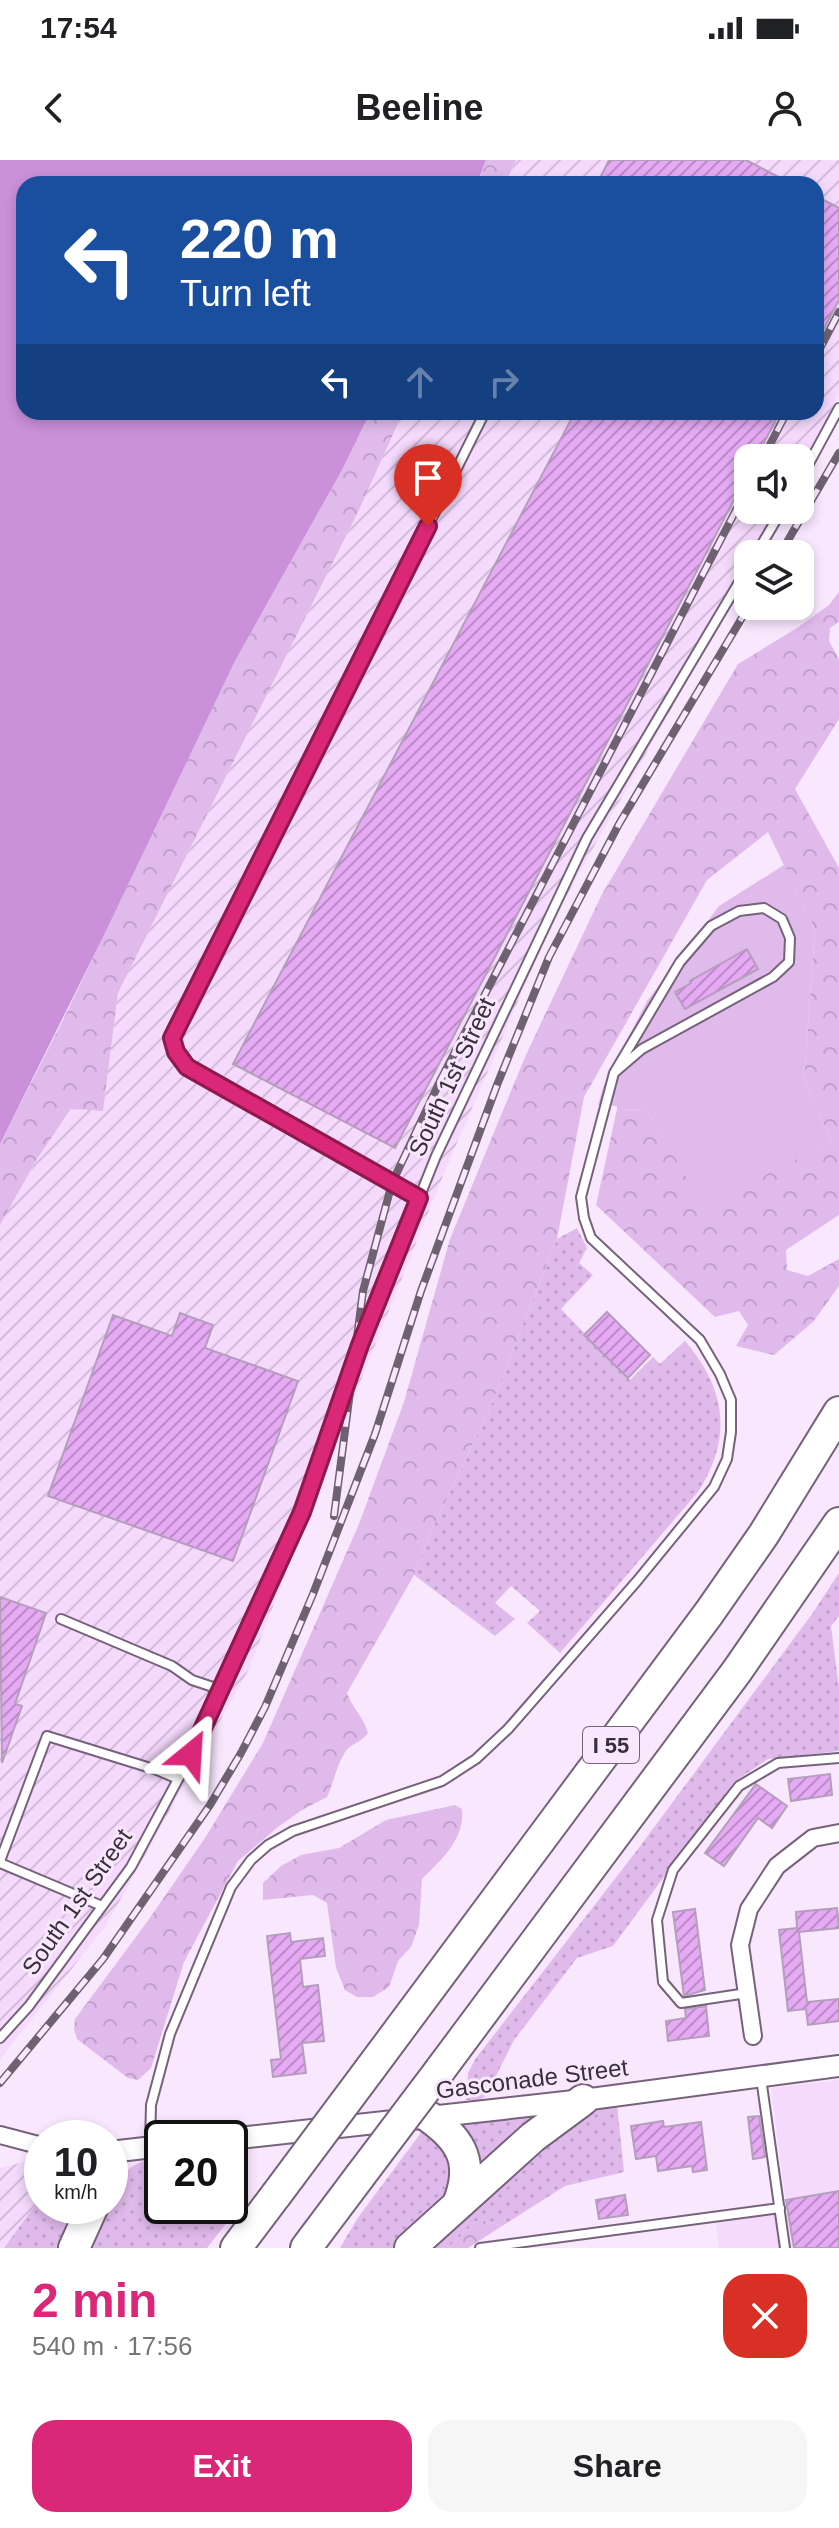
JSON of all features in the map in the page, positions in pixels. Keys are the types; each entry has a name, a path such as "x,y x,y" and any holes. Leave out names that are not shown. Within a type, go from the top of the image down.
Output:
{"highway":[{"name":"I 55","path":"236,2248 709,1613 764,1534 839,1412"},
{"name":"I 55","path":"306,2248 745,1660 839,1523"},
{"path":"410,2248 533,2137 583,2100"},
{"path":"429,2117 450,2133 463,2157 465,2179 458,2204"},
{"path":"74,2248 85,2224"}],"street":[{"path":"753,2036 740,1945 749,1909 777,1866 813,1838 839,1833"},
{"name":"Gasconade Street","path":"248,2137 583,2100 839,2066"},
{"path":"0,2135 24,2141"}],"lane":[{"path":"814,454 839,408"},
{"path":"419,1198 187,1067 176,1052 172,1038 481,420"},
{"name":"South 1st Street","path":"0,2038 29,2006 131,1867 178,1779 222,1690 302,1512 360,1345 436,1156 587,838 734,591"},
{"path":"153,2120 151,2105 170,2034 231,1887 251,1860 268,1845 293,1831 442,1781 476,1759 508,1729 637,1581 714,1487 727,1459 731,1400 720,1374 700,1340 591,1238 581,1197 614,1073 680,962 711,926 739,911 764,908 782,919 790,938 789,962 773,977 642,1049 614,1073"},
{"path":"61,1619 172,1666 192,1680 222,1690"},
{"path":"102,1906 0,1862 47,1736 178,1779"},
{"path":"748,1993 681,2003 663,1982 657,1920 673,1870 739,1786 778,1763 839,1758"},
{"path":"760,2076 785,2248"},
{"path":"480,2248 780,2208"}],"shaded area":[{"path":"0,160 486,160 480,176 16,176 16,420 366,420 342,470 235,661 0,1144"},
{"path":"516,160 839,160 839,394 814,447 814,444 734,444 734,524 774,524 766,540 734,540 734,597 553,920 445,1171 249,1669 105,1927 0,2059 0,1225 37,1159 72,1109 103,1111 118,993 359,510 399,420 824,420 824,176 509,176"},
{"path":"839,2080 839,2248 719,2248 716,2222 787,2212 771,2088"},
{"path":"24,2162 24,2220 4,2248 0,2248 0,2168"}],"green space":[{"path":"486,160 516,160 509,176 481,176"},
{"path":"365,420 399,420 359,510 118,993 103,1111 71,1109 37,1159 0,1225 0,1144 64,1018 235,661 342,470"},
{"path":"839,592 839,622 830,628 829,641 839,659 839,719 795,789 839,868 839,1215 786,1250 787,1270 808,1276 839,1259 839,1286 813,1322 774,1355 736,1346 748,1325 739,1311 715,1317 596,1205 617,1109 647,1110 704,1206 831,1141 804,1077 815,930 768,832 707,880 584,1097 557,1239 489,1410 426,1542 414,1575 347,1693 368,1733 344,1754 327,1797 278,1827 238,1861 184,1962 151,2068 138,2080 128,2078 77,2039 75,2019 205,1838 263,1743 359,1524 404,1402 450,1239 525,1057 601,896 738,664 808,620 814,620 814,616 829,605"},
{"path":"784,865 815,930 804,1077 831,1141 704,1207 647,1110 598,1105 603,1087 647,1001 719,906"},
{"path":"577,1228 587,1248 579,1263 593,1275 561,1309 630,1380 653,1357 660,1364 685,1341 699,1359 716,1395 720,1433 709,1472 698,1492 560,1653 527,1623 540,1611 511,1586 495,1603 515,1619 495,1636 414,1575 426,1542 489,1410 557,1239"},
{"path":"839,1573 839,1616 831,1626 839,1688 839,1751 768,1759 734,1782 613,1946 577,1958 514,2040 486,2096 479,2100 466,2100 468,2073 476,2058 638,1849"},
{"path":"455,1805 462,1809 460,1830 451,1848 422,1879 419,1925 411,1947 398,1961 389,1987 373,1997 357,1997 345,1990 336,1968 327,1903 313,1895 263,1900 263,1883 281,1866 301,1855 339,1848 386,1820"},
{"path":"617,2104 624,2172 565,2186 502,2226 479,2219 448,2248 425,2248 583,2110"},
{"path":"549,2111 479,2180 461,2122"},
{"path":"423,2130 449,2151 452,2190 397,2248 340,2248 357,2219"},
{"path":"144,2161 144,2224 226,2224 207,2248 83,2248 97,2224 128,2224 128,2170"},
{"path":"479,2219 502,2226 468,2248 448,2248"},
{"path":"24,2220 24,2224 72,2224 65,2248 4,2248"}],"building":[{"path":"609,160 746,160 777,176 601,176"},
{"path":"824,200 839,208 839,300 824,329"},
{"path":"571,420 776,420 763,444 734,444 734,500 395,1148 233,1064"},
{"path":"747,949 758,969 685,1009 675,992"},
{"path":"607,1312 650,1355 628,1378 584,1335"},
{"path":"180,1313 213,1325 205,1348 298,1381 233,1561 48,1496 113,1315 172,1336"},
{"path":"0,1597 46,1613 15,1704 22,1706 2,1763"},
{"path":"830,1774 832,1795 791,1801 788,1779"},
{"path":"756,1784 787,1806 772,1828 758,1818 724,1866 705,1853"},
{"path":"837,1908 839,1928 799,1932 807,2002 839,1999 839,2021 808,2025 806,2009 788,2011 779,1930 797,1928 796,1912"},
{"path":"695,1909 705,1990 684,1996 673,1912"},
{"path":"290,1933 291,1942 323,1938 325,1956 300,1959 303,1987 318,1985 324,2041 302,2043 306,2073 273,2077 271,2060 281,2059 267,1936"},
{"path":"706,2006 709,2036 668,2041 666,2021 686,2018 685,2009"},
{"path":"759,2116 765,2157 753,2159 748,2117"},
{"path":"663,2121 664,2127 701,2122 707,2170 693,2172 692,2166 658,2171 656,2156 636,2159 631,2126"},
{"path":"839,2191 839,2248 794,2248 786,2200"},
{"path":"625,2195 628,2215 599,2219 596,2200"}],"railway":[{"path":"824,341 839,312"},
{"path":"770,444 783,420"},
{"path":"788,540 839,453"},
{"path":"334,1516 363,1291 392,1183 441,1079 734,514"},
{"path":"0,2083 103,1959 210,1805 265,1707 375,1434 421,1291 497,1085 549,957 619,824 741,620"}],"route":[{"path":"191,1754 302,1512 360,1345 419,1198 187,1067 176,1052 172,1038 428,526"}]}
